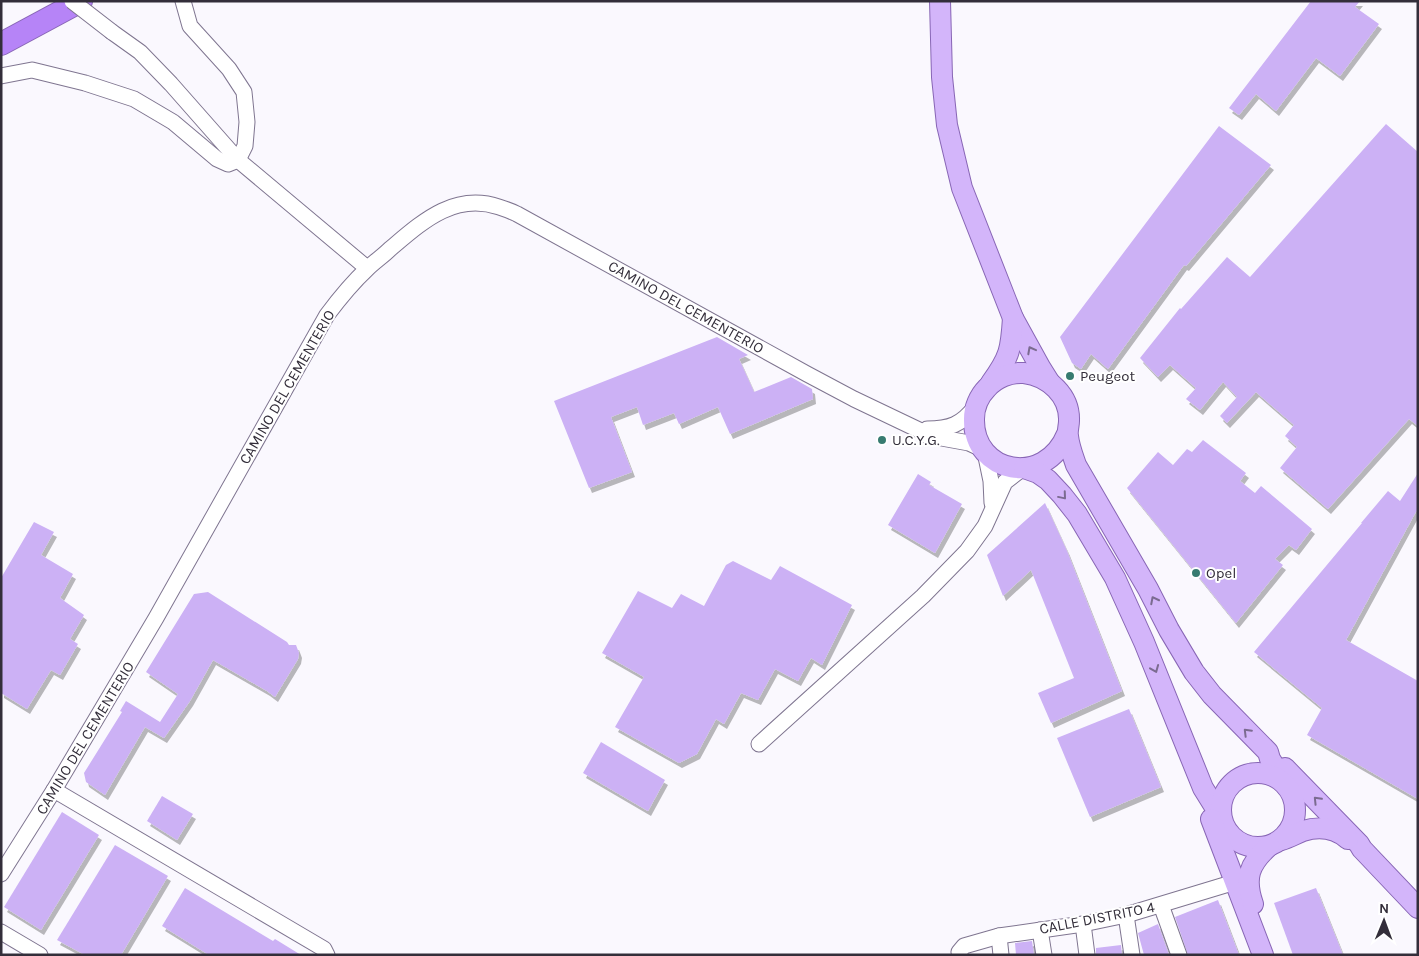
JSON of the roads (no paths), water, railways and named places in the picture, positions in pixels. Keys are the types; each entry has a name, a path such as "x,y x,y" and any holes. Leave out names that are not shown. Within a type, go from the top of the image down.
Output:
{"highway":[{"path":"1,44 81,1"}],"main road":[{"path":"940,1 942,77 947,125 962,188 1013,318 1050,383"},
{"path":"990,385 999,378 1009,375 1031,374 1041,377 1050,383 1061,394 1067,407 1069,421 1067,434 1058,451 1051,458 1034,467 1013,468 993,459 984,451 976,435 974,425 976,406 979,398 1008,357 1013,318"},
{"path":"1067,434 1076,465 1194,672 1212,695 1329,812 1418,908"},
{"path":"1024,468 1043,476 1062,494 1077,514 1115,578 1144,642 1203,788 1224,824 1238,842 1253,847 1275,843 1310,829 1327,828 1340,833 1362,849"},
{"path":"1268,752 1270,759 1292,792 1296,809 1288,834 1258,856 1251,869 1248,884 1271,955"},
{"path":"1236,882 1235,864 1226,837 1221,806 1223,796 1229,786 1246,774 1268,773 1286,784"},
{"path":"1203,788 1207,809 1263,955"}],"street":[{"path":"72,1 140,52 238,160 368,268"},
{"path":"1,76 32,70 86,83 134,99 173,122 217,159 228,164 238,160 245,146 247,122 244,92 230,69 190,26 183,1"},
{"name":"CAMINO DEL CEMENTERIO","path":"1,874 54,790 156,618 327,316 368,268 422,222 446,208 479,203 498,206 517,214 854,399 925,435 959,440 984,451"},
{"path":"920,431 955,425 969,415 976,406"},
{"path":"984,451 991,481 992,509"},
{"path":"759,744 923,596 968,551 985,526 1005,482 1024,468"},
{"path":"54,790 324,949 327,955"},
{"name":"CALLE DISTRITO 4","path":"959,953 964,946 999,936 1083,924 1126,915 1236,882"},
{"path":"1161,905 1179,955"},
{"path":"1126,915 1132,955"},
{"path":"1083,924 1087,955"},
{"path":"1040,930 1044,955"},
{"path":"1,932 40,955"},
{"path":"999,936 1001,955"}],"place":[{"name":"Peugeot","path":"1070,376"},
{"name":"U.C.Y.G.","path":"882,440"},
{"name":"Opel","path":"1196,573"}]}
